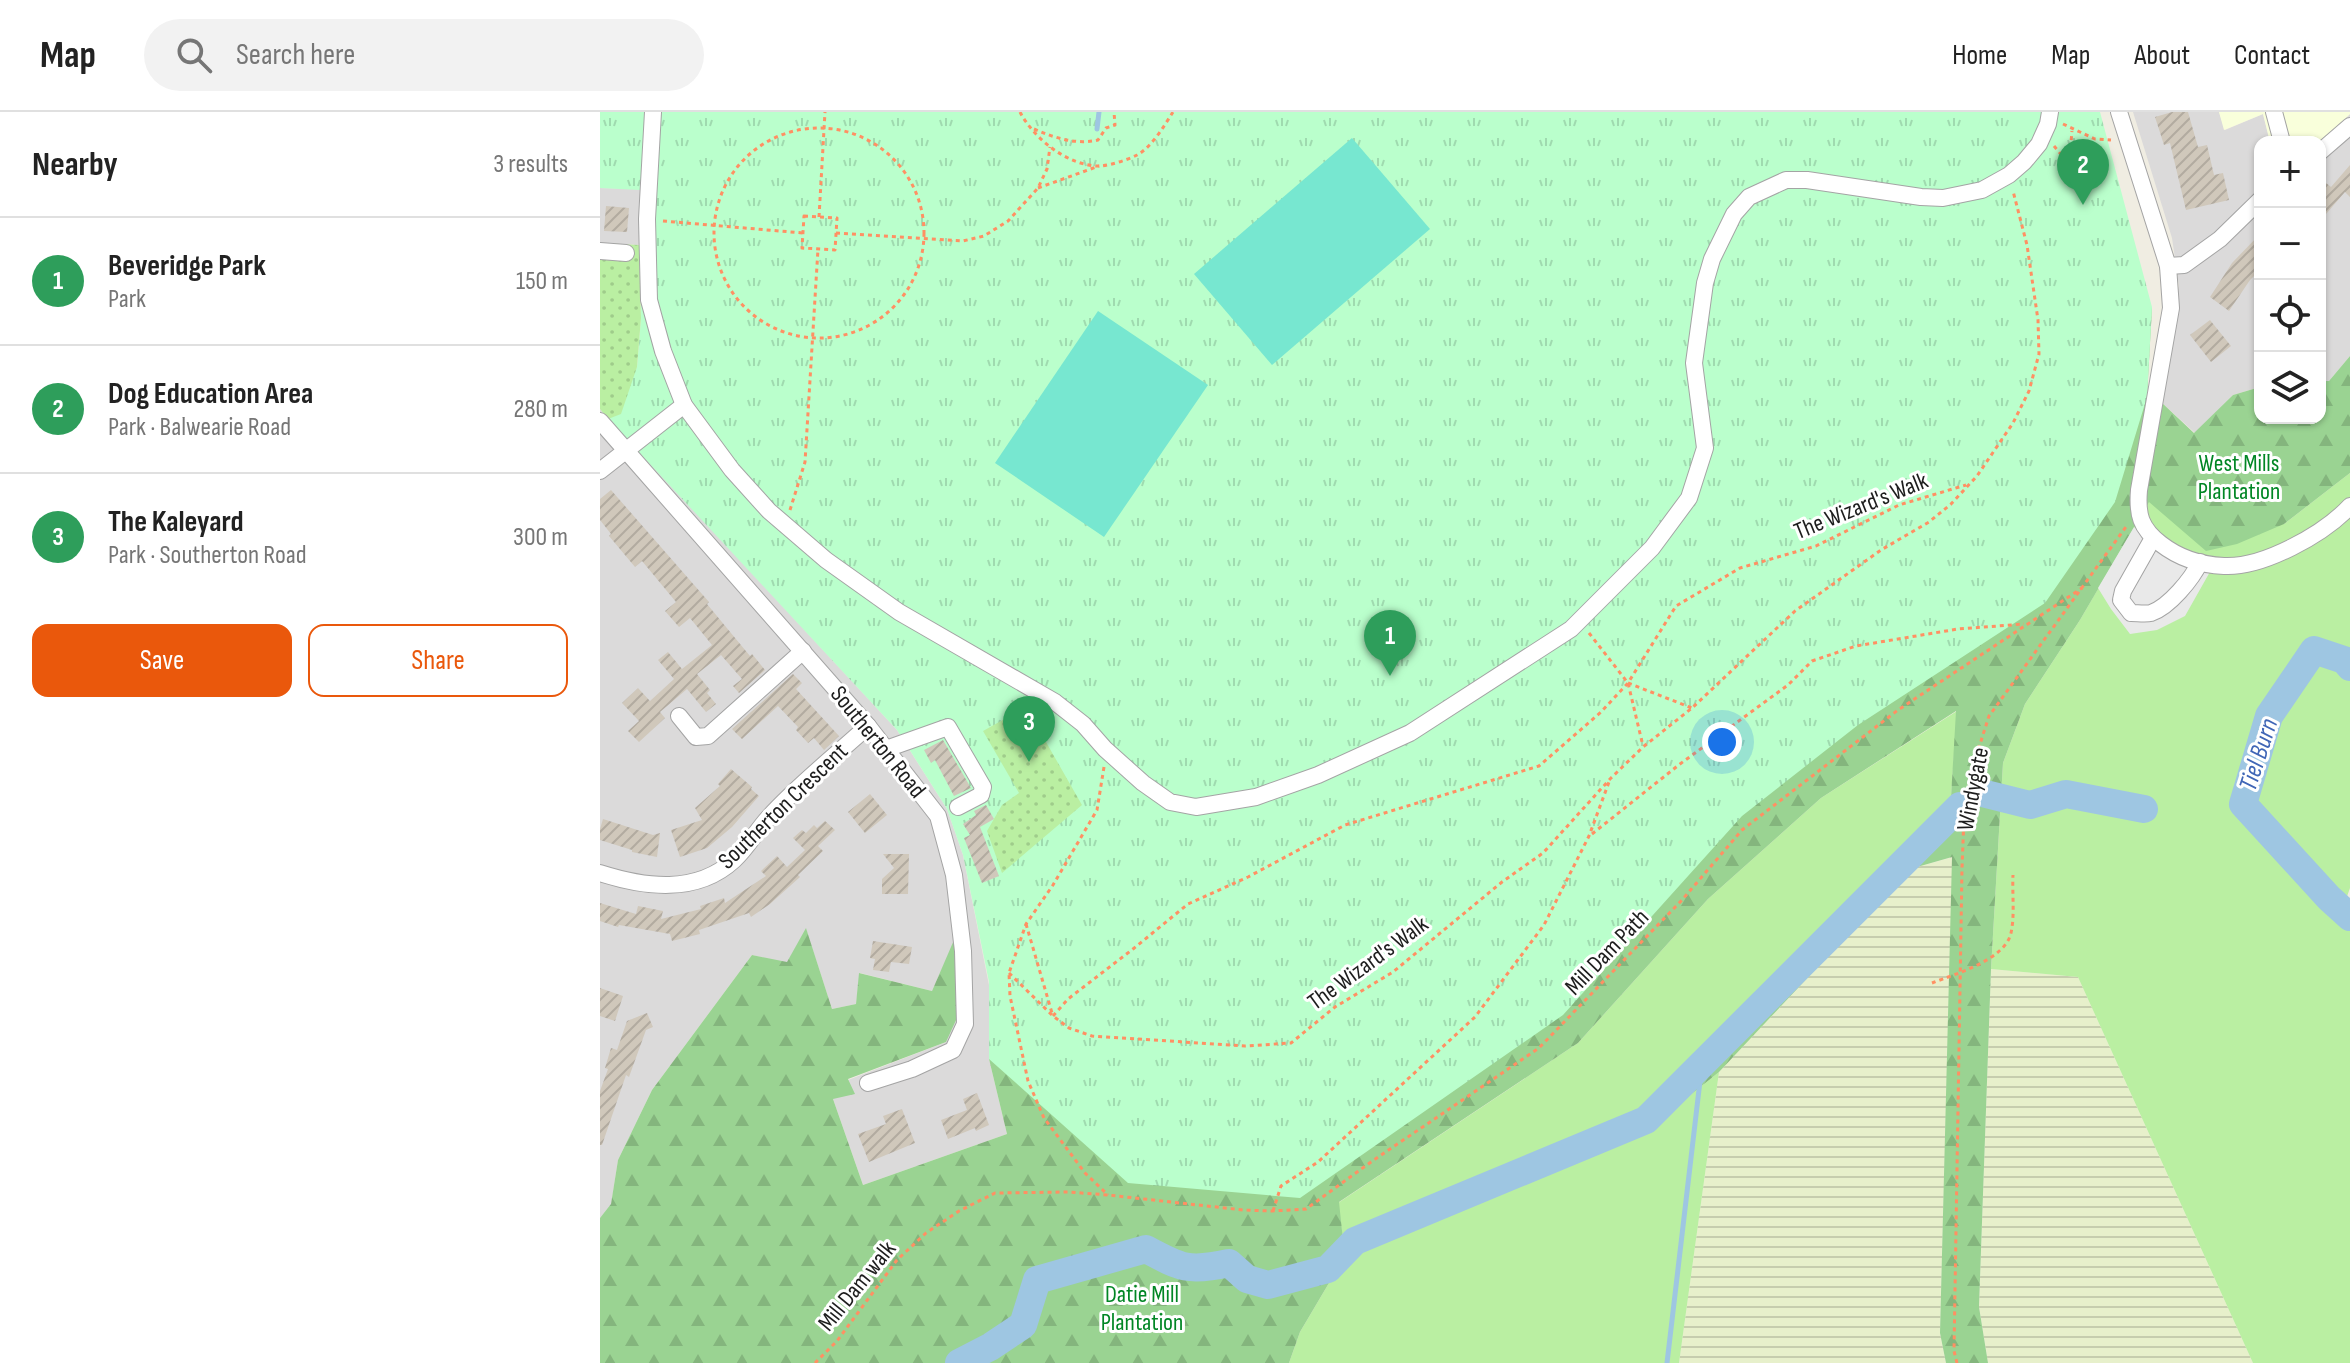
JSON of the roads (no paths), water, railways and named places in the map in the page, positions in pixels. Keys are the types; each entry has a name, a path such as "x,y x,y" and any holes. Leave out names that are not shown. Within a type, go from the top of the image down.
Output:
{"street":[{"path":"653,112 647,219 649,300 663,351 684,405 732,470 769,511 826,560 899,612 1055,702 1083,724 1105,749 1143,783 1170,802 1196,807 1256,797 1318,775 1410,733 1571,629 1652,548 1689,498 1705,448 1694,363 1705,283 1712,259 1734,214 1749,197 1786,180 1807,180 1921,197 1943,198 1982,190 2009,175 2024,162 2039,144 2049,114"},
{"path":"2119,112 2168,266 2171,308 2137,511 2153,538 2171,552 2189,560 2225,567 2257,561 2299,544 2335,522 2350,506"},
{"path":"2274,112 2280,136"},
{"path":"2326,147 2350,126"},
{"path":"2168,266 2184,265 2220,239 2254,206"},
{"path":"600,251 626,253"},
{"path":"600,471 684,405"},
{"name":"Southerton Road","path":"600,421 868,726 938,816 956,890 963,951 965,1024 953,1050 912,1069 868,1083"},
{"path":"2153,538 2123,591 2121,600 2131,613 2151,613 2180,592 2200,562"},
{"path":"679,716 696,737 708,736 803,651"},
{"name":"Southerton Crescent","path":"600,873 640,885 663,887 710,875 731,863 767,819 868,726"},
{"path":"886,749 948,727 983,787 981,795 958,807"}],"waterway":[{"path":"1097,129 1099,112"},
{"name":"Tiel Burn","path":"2350,667 2344,660 2314,650 2269,716 2243,804 2350,917"},
{"path":"1982,793 2030,805 2066,794 2144,809"},
{"path":"959,1363 1023,1325 1037,1280 1146,1249 1194,1268 1229,1263 1247,1279 1268,1285 1328,1269 1355,1241 1646,1120 1960,806"},
{"path":"1667,1363 1702,1064"}],"place":[{"name":"Dog Education Area","path":"2083,205"},
{"name":"Beveridge Park","path":"1390,676"},
{"name":"The Kaleyard","path":"1029,762"}],"park label":[{"name":"West Mills Plantation","path":"2239,477"},
{"name":"Datie Mill Plantation","path":"1142,1308"}]}
